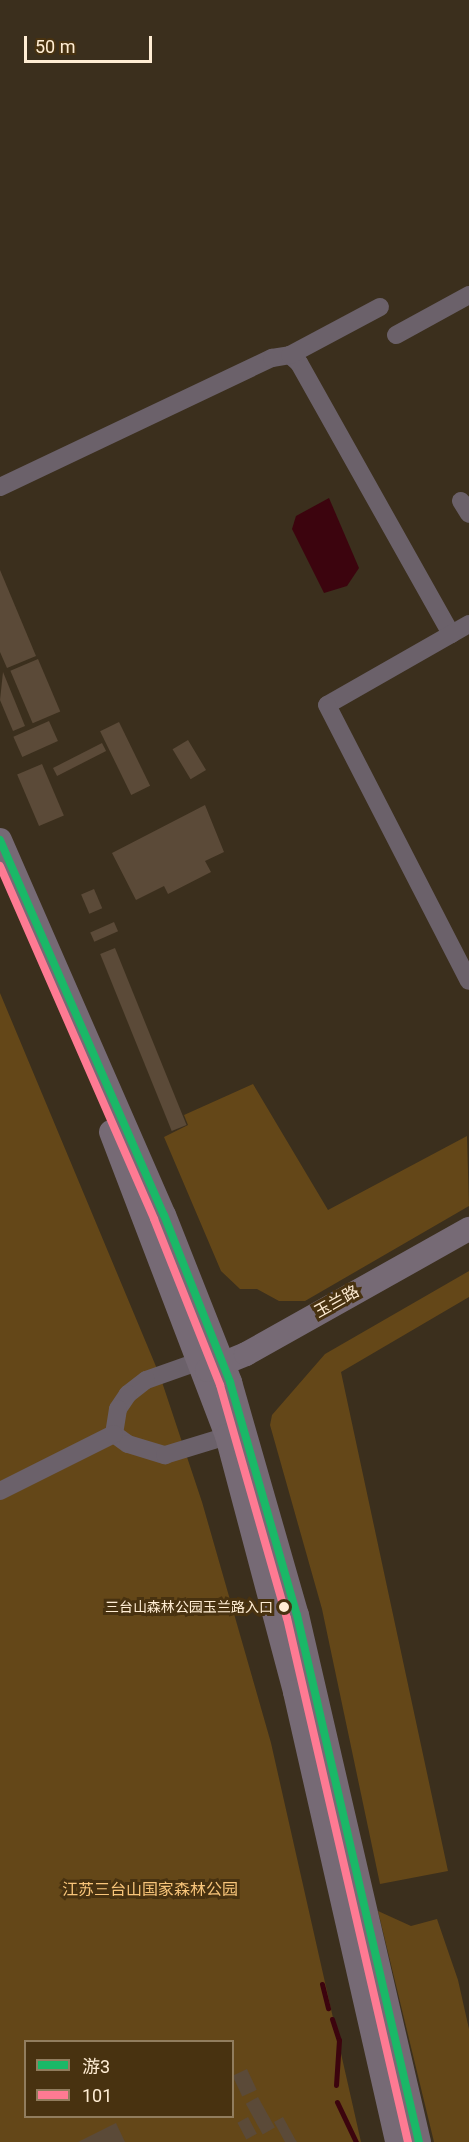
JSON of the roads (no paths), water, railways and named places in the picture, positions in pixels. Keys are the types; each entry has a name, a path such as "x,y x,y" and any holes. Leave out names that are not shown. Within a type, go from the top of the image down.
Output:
{"main road":[{"path":"0,840 164,1215 214,1374 299,1624 419,2142"},
{"path":"0,873 214,1374 227,1436 295,1692 397,2142"},
{"name":"玉兰路","path":"214,1374 469,1229"},
{"name":"玉兰路","path":"214,1374 469,1242"}],"street":[{"path":"396,335 469,295"},
{"path":"0,487 272,358 290,355 380,307"},
{"path":"290,355 299,363 451,634"},
{"path":"469,624 327,705 469,981"},
{"name":"玉兰路","path":"114,1434 118,1409 128,1394 146,1380 214,1374"},
{"path":"0,1491 114,1434 128,1444 165,1455 227,1436"}],"waterway":[{"path":"322,1984 328,2008"},
{"path":"332,2019 339,2040 336,2085"},
{"path":"337,2102 356,2142"}],"place":[{"name":"三台山森林公园玉兰路入口","path":"284,1607"}],"park label":[{"name":"江苏三台山国家森林公园","path":"150,1890"}]}
